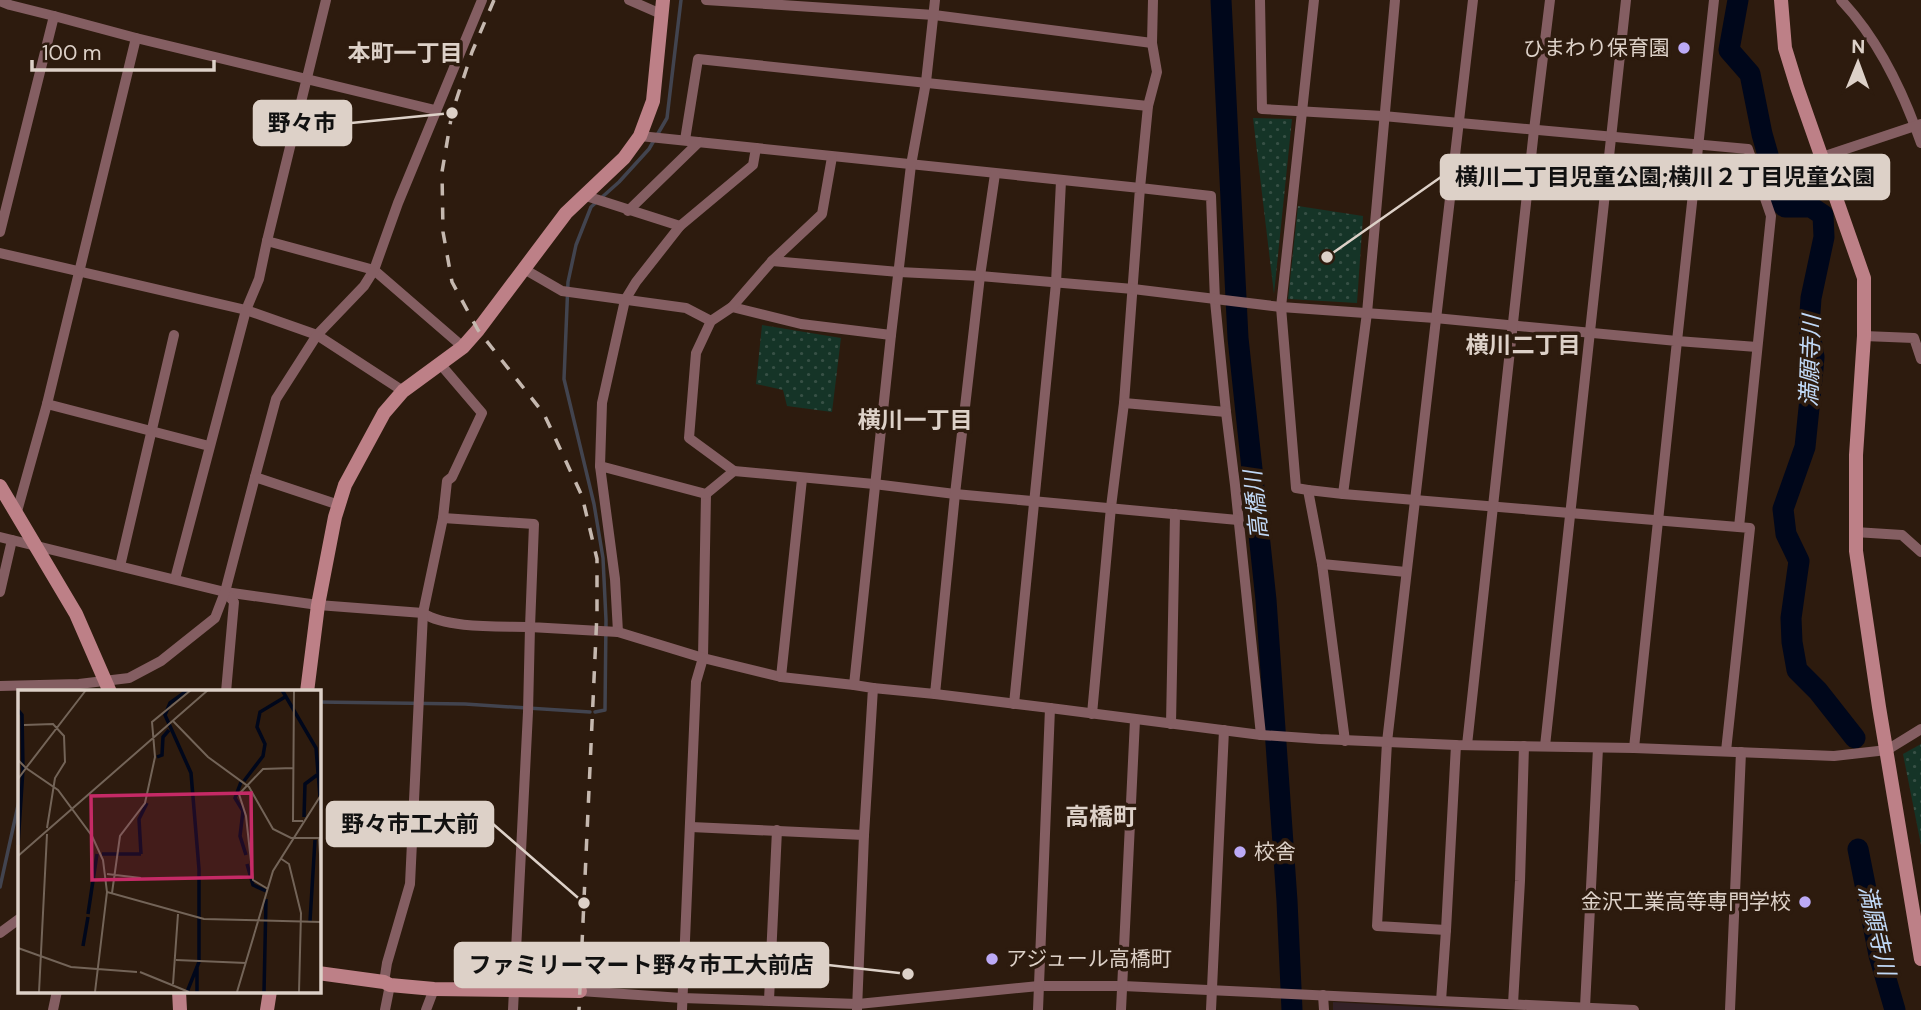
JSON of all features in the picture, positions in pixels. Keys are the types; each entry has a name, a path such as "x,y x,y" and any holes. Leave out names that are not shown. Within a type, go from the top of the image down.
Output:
{"street":[{"path":"175,579 246,310 260,279 326,0"},
{"path":"0,686 107,686 161,661 215,618 225,592 276,398 317,335 364,286 374,270 398,202 481,0"},
{"path":"307,690 318,605 339,505 345,485 384,413 403,391 463,347 566,213 645,137 653,101 662,7 629,0"},
{"path":"706,0 934,15 1152,43"},
{"path":"854,685 911,165 926,82 935,0"},
{"path":"1092,714 1111,507 1124,403 1148,106 1157,72 1152,43 1153,0"},
{"path":"1260,0 1262,109 1383,116 1748,149 1771,216 1739,527"},
{"path":"1314,0 1275,307 1296,488 1414,501 1750,528 1726,751"},
{"path":"1343,494 1367,313 1395,0"},
{"path":"1446,930 1377,926 1387,742 1473,0"},
{"path":"1441,1001 1461,745 1494,506 1550,0"},
{"path":"1545,746 1626,0"},
{"path":"1634,748 1714,0"},
{"path":"1781,0 1785,48 1864,278 1864,336 1856,455 1856,551 1875,681 1916,896 1921,958"},
{"path":"1841,0 1875,42 1918,125 1921,143"},
{"path":"0,1 136,38 435,110"},
{"path":"0,232 54,16"},
{"path":"16,515 47,404 136,38"},
{"path":"685,140 698,59 1148,106"},
{"path":"1822,157 1918,125"},
{"path":"645,137 1211,196 1216,301 1226,412 1261,735"},
{"path":"628,211 699,142"},
{"path":"615,632 615,579 600,466 602,403 625,300 680,226 753,165 756,148"},
{"path":"832,157 822,214 772,261 732,307 711,321 696,353 689,438 734,471 1238,520"},
{"path":"934,694 954,494 995,174"},
{"path":"1014,704 1056,283 1060,181"},
{"path":"586,196 680,226"},
{"path":"267,241 374,270 463,347"},
{"path":"0,253 246,310 317,335 403,391"},
{"path":"772,261 1133,289 1275,307 1435,318 1757,347"},
{"path":"524,269 566,292 686,308 711,321"},
{"path":"732,307 802,324 891,335"},
{"path":"120,566 174,335"},
{"path":"1864,336 1918,336 1921,359"},
{"path":"385,1010 387,963 410,884 423,613 443,518 447,481 452,477 482,414 440,365"},
{"path":"1124,403 1226,412"},
{"path":"47,404 209,446"},
{"path":"600,466 706,494"},
{"path":"682,1004 696,682 703,658 706,494 734,471"},
{"path":"255,477 339,505"},
{"path":"781,677 802,479"},
{"path":"0,486 76,614 107,686"},
{"path":"1308,490 1322,564 1345,741"},
{"path":"1171,724 1175,514"},
{"path":"443,518 534,524 513,1010"},
{"path":"1855,531 1902,535 1921,552"},
{"path":"0,537 225,592 318,605 423,613 432,619 473,626 615,632 781,677 1261,735 1345,741 1834,756 1887,750 1921,729"},
{"path":"0,592 12,540"},
{"path":"1322,564 1406,572"},
{"path":"225,592 234,602 226,690"},
{"path":"858,1007 873,688"},
{"path":"1038,1010 1050,708"},
{"path":"1121,1010 1135,720"},
{"path":"1211,1010 1224,730"},
{"path":"1513,1004 1524,746"},
{"path":"1585,1007 1598,748"},
{"path":"1730,1010 1741,752"},
{"path":"691,827 864,835"},
{"path":"769,1000 776,830"},
{"path":"0,933 18,920"},
{"path":"320,973 434,989 580,991 682,1004 769,1000 858,1007 1039,986 1122,986 1634,1010"},
{"path":"426,1010 434,989"},
{"path":"53,1010 57,992"},
{"path":"178,992 180,1010"},
{"path":"267,1010 270,992"},
{"path":"1324,995 1324,1010"}],"shaded area":[{"path":"1333,1002 1473,1010 1333,1010"}],"green space":[{"path":"1253,118 1292,119 1274,294"},
{"path":"1298,206 1363,216 1357,303 1288,299"},
{"path":"762,325 841,338 832,412 787,406 783,390 756,384"},
{"path":"1921,744 1921,845 1903,754"}],"waterway":[{"path":"595,712 605,710 606,620 603,558 594,504 564,379 568,282 576,245 591,207 619,182 649,149 667,118 681,0"},
{"name":"高橋川","path":"1221,0 1238,338 1266,600 1292,1010"},
{"name":"満願寺川","path":"1738,0 1729,50 1750,74 1762,134 1782,204 1785,207 1811,207 1823,215 1824,237 1811,298 1809,327 1814,357 1805,447 1783,509 1786,534 1799,561 1791,618 1797,670 1818,691 1855,738"},
{"path":"320,702 465,704 590,712"},
{"path":"0,887 18,806"},
{"name":"満願寺川","path":"1858,849 1879,955 1895,1010"}],"railway":[{"path":"494,0 472,52 452,113 442,172 443,232 452,282 478,330 544,414 582,496 597,559 597,613 579,1010"}],"place":[{"name":"ひまわり保育園","path":"1684,48"},
{"name":"野々市","path":"452,113"},
{"name":"横川二丁目児童公園;横川２丁目児童公園","path":"1327,257"},
{"name":"校舎","path":"1240,852"},
{"name":"金沢工業高等専門学校","path":"1805,902"},
{"name":"野々市工大前","path":"584,903"},
{"name":"アジュール高橋町","path":"992,959"},
{"name":"ファミリーマート野々市工大前店","path":"908,974"}],"district":[{"name":"本町一丁目","path":"405,53"},
{"name":"横川二丁目","path":"1523,345"},
{"name":"横川一丁目","path":"915,420"},
{"name":"高橋町","path":"1101,817"}]}
